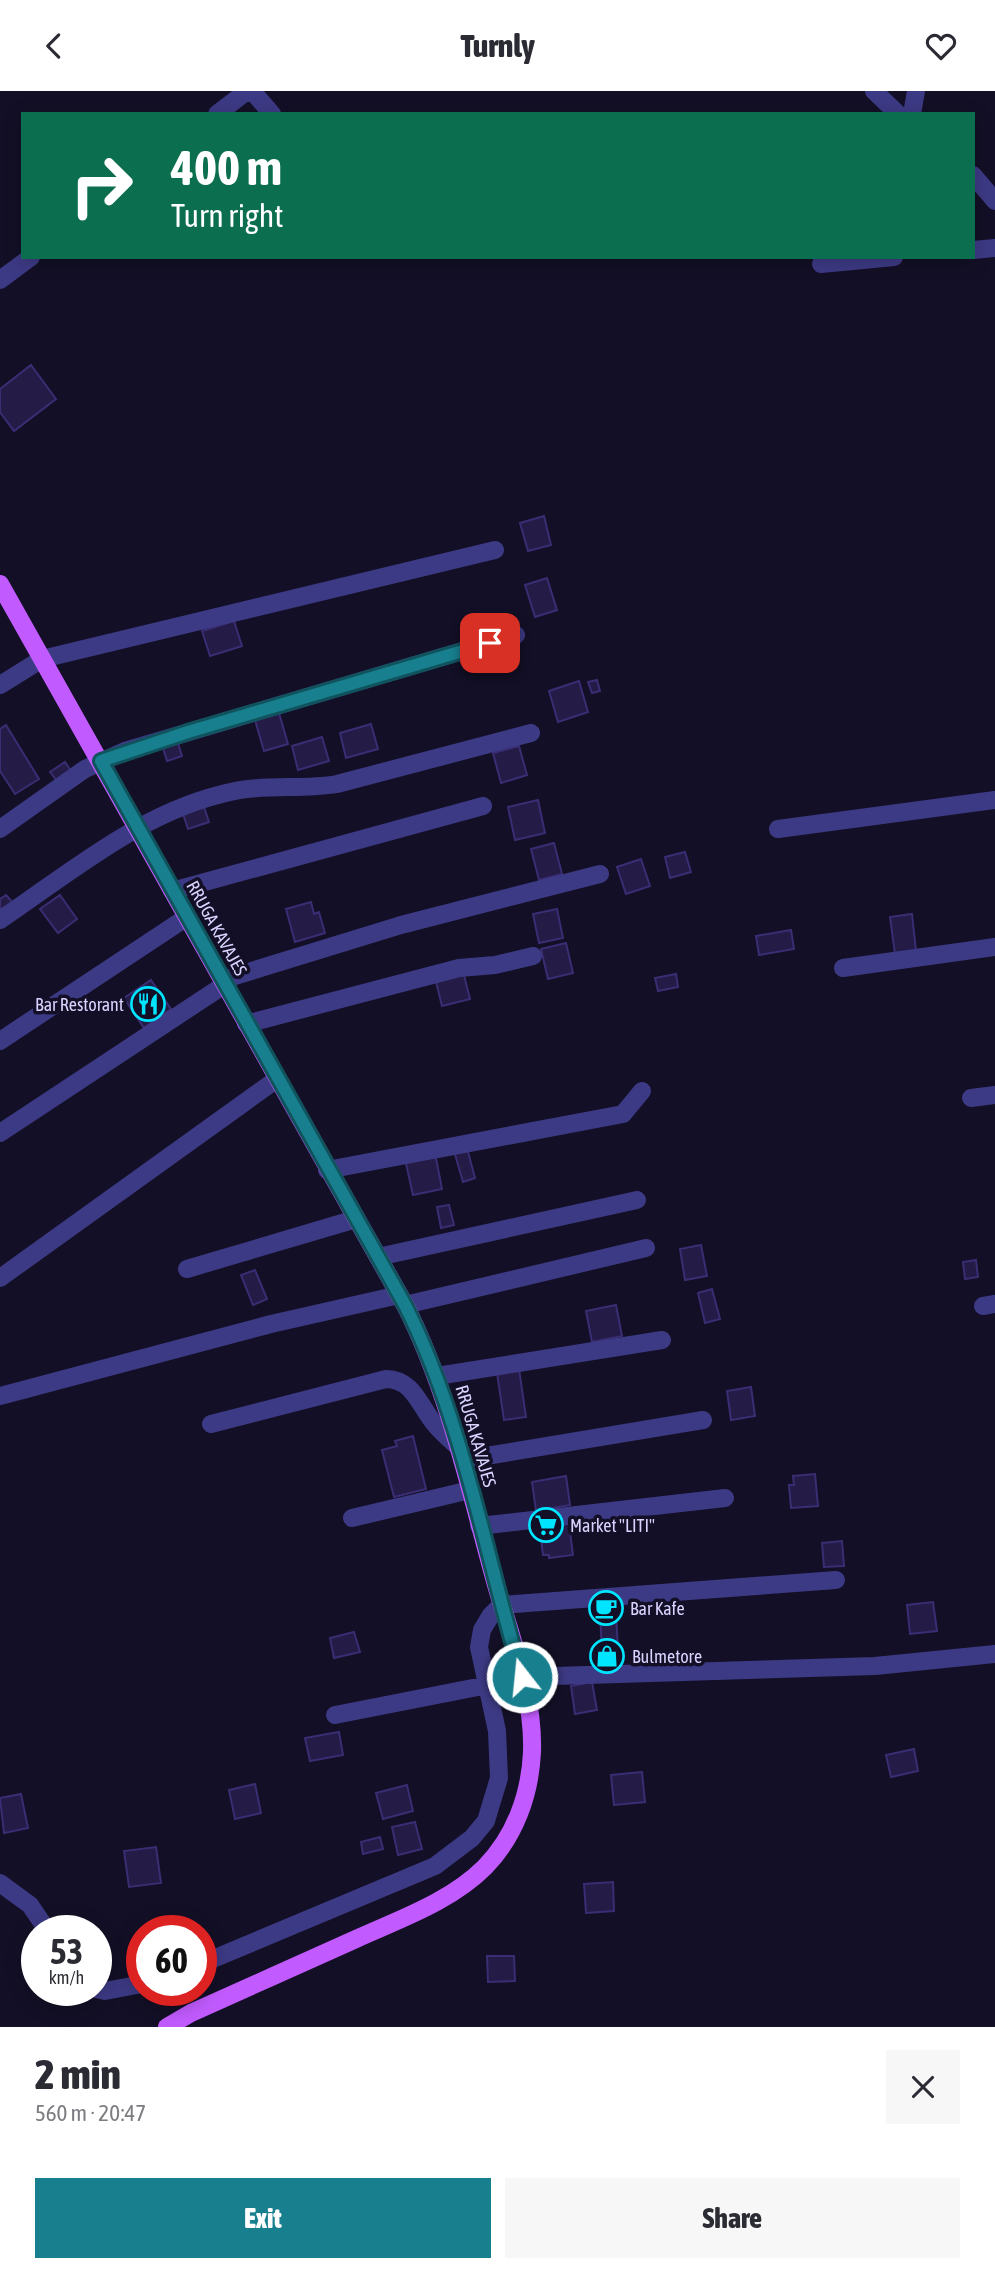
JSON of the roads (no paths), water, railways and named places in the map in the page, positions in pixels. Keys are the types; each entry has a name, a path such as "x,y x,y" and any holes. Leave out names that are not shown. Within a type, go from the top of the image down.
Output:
{"main road":[{"name":"RRUGA KAVAJES","path":"0,584 5,607 42,659 101,761 276,1079 402,1300 437,1375 522,1677 531,1736 528,1783 516,1824 483,1869 434,1903 191,2013 167,2027"}],"street":[{"path":"220,112 249,91 270,112"},
{"path":"874,91 896,112"},
{"path":"912,112 916,91"},
{"path":"975,177 995,201"},
{"path":"975,250 995,248"},
{"path":"0,280 28,259"},
{"path":"821,264 873,259"},
{"path":"0,685 42,659 495,550"},
{"path":"0,829 101,761 188,732 516,635"},
{"path":"0,920 157,816 233,791 324,786 531,733"},
{"path":"778,829 995,800"},
{"path":"173,891 405,825 483,806"},
{"path":"0,1133 223,982 401,925 600,874"},
{"path":"0,1041 187,917"},
{"path":"843,968 995,947"},
{"path":"246,1024 459,968 495,965 533,956"},
{"path":"0,1278 276,1079"},
{"path":"327,1170 623,1114 642,1090"},
{"path":"971,1098 995,1095"},
{"path":"378,1257 637,1200"},
{"path":"187,1269 356,1219"},
{"path":"0,1396 244,1331 646,1248"},
{"path":"437,1375 662,1340"},
{"path":"211,1424 387,1379 398,1379 407,1385 459,1453 703,1420"},
{"path":"352,1518 470,1490"},
{"path":"479,1526 725,1498"},
{"path":"217,1957 435,1866 472,1838 486,1821 499,1778 497,1731 481,1638 491,1615 501,1605 836,1580"},
{"path":"522,1677 875,1667 995,1654"},
{"path":"335,1715 488,1685"},
{"path":"0,1883 30,1905 37,1915"}],"place":[{"name":"Bar Restorant","path":"148,1004"},
{"name":"Market \"LITI\"","path":"546,1525"},
{"name":"Bar Kafe","path":"606,1608"},
{"name":"Bulmetore","path":"607,1656"}]}
